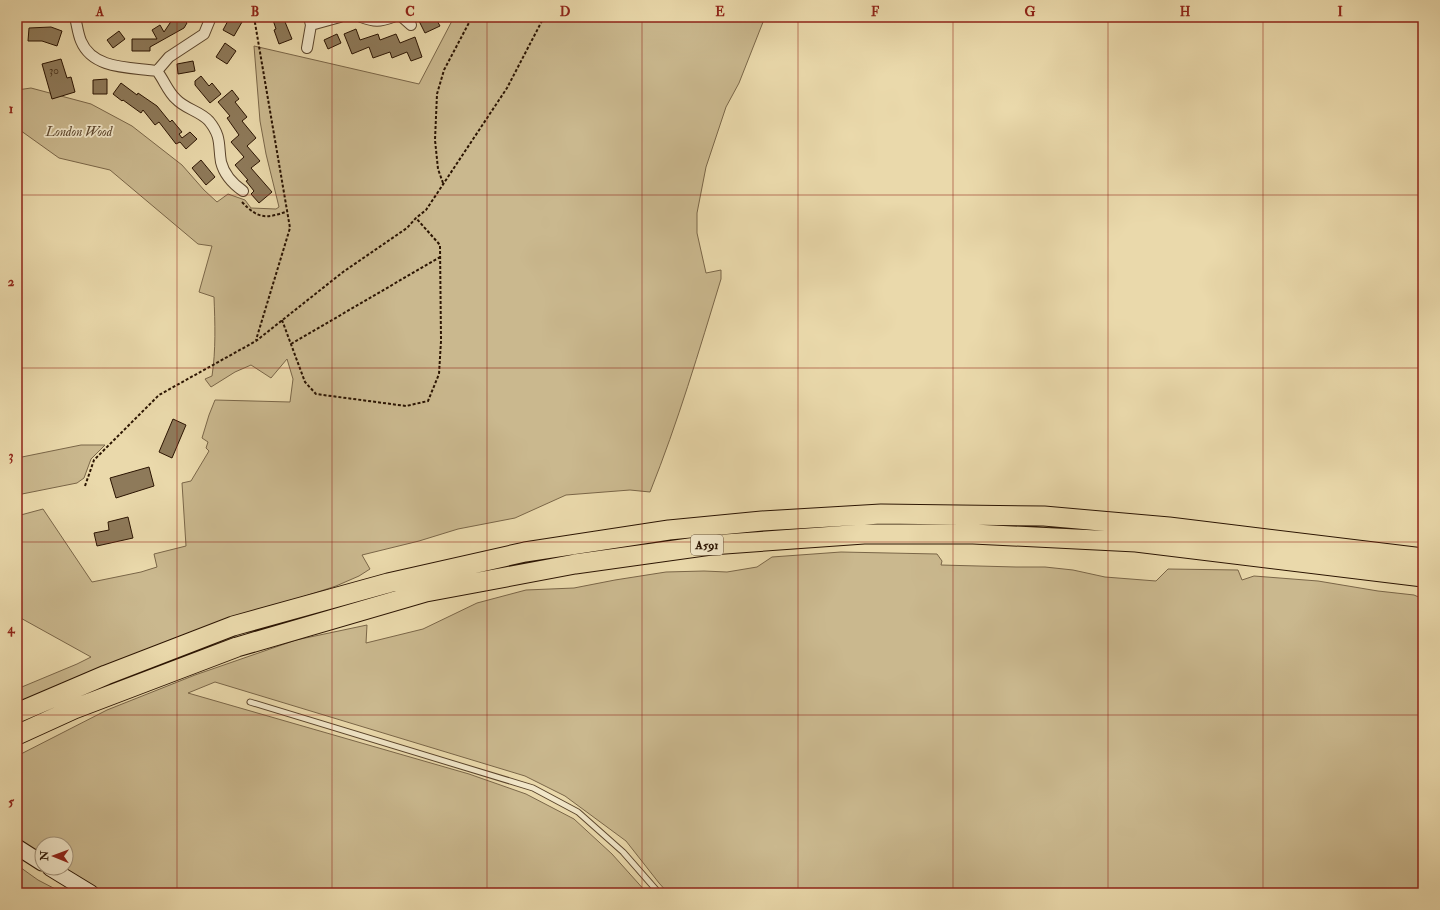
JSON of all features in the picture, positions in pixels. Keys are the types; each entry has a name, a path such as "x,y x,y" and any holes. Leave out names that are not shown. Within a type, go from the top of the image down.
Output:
{"highway":[{"name":"A591","path":"17,713 106,675 233,626 388,583 525,552 669,530 762,521 881,514 1044,516 1169,527 1423,558"},
{"name":"A591","path":"17,735 74,709 237,647 426,592 575,564 710,545 864,534 989,535 1136,542 1423,577"}],"street":[{"path":"75,17 81,42 92,57 107,64 157,71 175,99 184,106 199,113 209,121 219,138 221,163 231,182 243,191"},
{"path":"157,71 169,57 204,34 211,17"},
{"path":"307,48 310,21 340,17"},
{"path":"361,17 380,22 393,17"},
{"path":"402,17 411,25"},
{"path":"17,847 34,858"},
{"path":"63,876 91,893"}],"lane":[{"path":"250,702 533,788 578,812 623,852 659,893"}],"path":[{"path":"254,17 290,228 256,341"},
{"path":"443,183 438,169 435,140 437,94 444,70 472,17"},
{"path":"85,486 94,460 159,395 256,341 343,272 407,228 426,210 507,88 544,17"},
{"path":"243,191 239,198 248,208 260,216 275,216 288,212"},
{"path":"282,320 305,382 316,394 406,406 428,401 439,374 441,341 440,246 416,218"},
{"path":"291,344 440,257"}],"green space":[{"name":"London Wood","path":"454,17 765,17 739,83 726,107 706,167 697,213 697,233 706,273 721,270 721,279 679,413 650,492 630,490 566,495 515,518 458,529 419,541 362,555 370,569 359,576 336,586 232,620 17,706 17,689 91,657 17,616 17,516 43,509 92,582 141,572 157,567 154,554 186,546 182,483 191,481 209,451 206,448 208,442 202,438 215,400 290,402 293,379 287,359 271,378 251,365 235,372 211,387 205,379 212,376 215,336 214,297 199,292 212,246 198,244 110,170 59,158 17,128 17,90 31,88 91,104 132,126 182,165 217,202 228,194 245,200 251,208 276,209 279,207 266,154 260,121 254,46 419,84"},
{"path":"81,445 105,445 91,459 84,478 77,483 17,495 17,458"},
{"path":"841,552 937,554 942,561 941,565 1045,567 1073,570 1105,577 1156,581 1168,569 1238,570 1242,580 1254,576 1318,581 1378,591 1414,595 1423,599 1423,893 668,893 626,841 565,796 525,776 215,682 188,693 469,774 526,794 574,819 612,854 647,893 105,893 73,876 74,836 34,836 34,852 17,841 17,756 107,710 195,675 296,640 367,625 366,643 423,629 477,603 526,590 574,588 666,572 727,572 757,567 772,557"},
{"path":"17,865 38,880 63,893 17,893"}],"building":[{"path":"174,17 188,17 185,21 187,23 184,28 150,47 150,51 132,51 132,39 157,39 152,30 160,25 164,32"},
{"path":"230,17 242,22 234,36 223,30"},
{"path":"272,17 283,17 292,39 279,44 274,30 276,29"},
{"path":"417,17 435,17 440,26 425,33"},
{"path":"51,27 62,31 57,46 42,41 28,41 29,28"},
{"path":"356,29 360,40 378,34 380,40 396,34 400,43 415,37 422,57 411,61 407,52 392,58 390,52 373,58 369,47 352,54 344,34"},
{"path":"119,31 125,39 113,48 107,40"},
{"path":"337,34 341,43 328,49 324,40"},
{"path":"225,43 236,51 227,64 216,57"},
{"path":"61,59 67,78 71,77 75,92 52,99 42,64"},
{"path":"193,61 195,71 178,74 177,64"},
{"path":"201,76 209,86 212,83 221,94 210,103 195,85 195,81"},
{"path":"107,79 107,94 93,94 93,80"},
{"path":"121,83 137,95 138,93 157,106 170,122 172,120 182,132 179,134 182,138 190,132 197,139 186,149 180,142 176,144 159,122 155,125 143,110 141,113 113,94"},
{"path":"232,90 239,99 235,102 247,117 242,121 256,138 247,146 260,161 251,168 272,192 259,203 251,194 254,191 246,181 248,180 235,165 244,157 231,142 239,135 227,118 230,116 218,102"},
{"path":"201,160 215,177 206,185 192,168"},
{"path":"173,419 186,425 172,458 159,452"},
{"path":"149,467 154,486 116,498 110,478"},
{"path":"128,517 133,538 97,546 94,533 109,530 108,522"}]}
